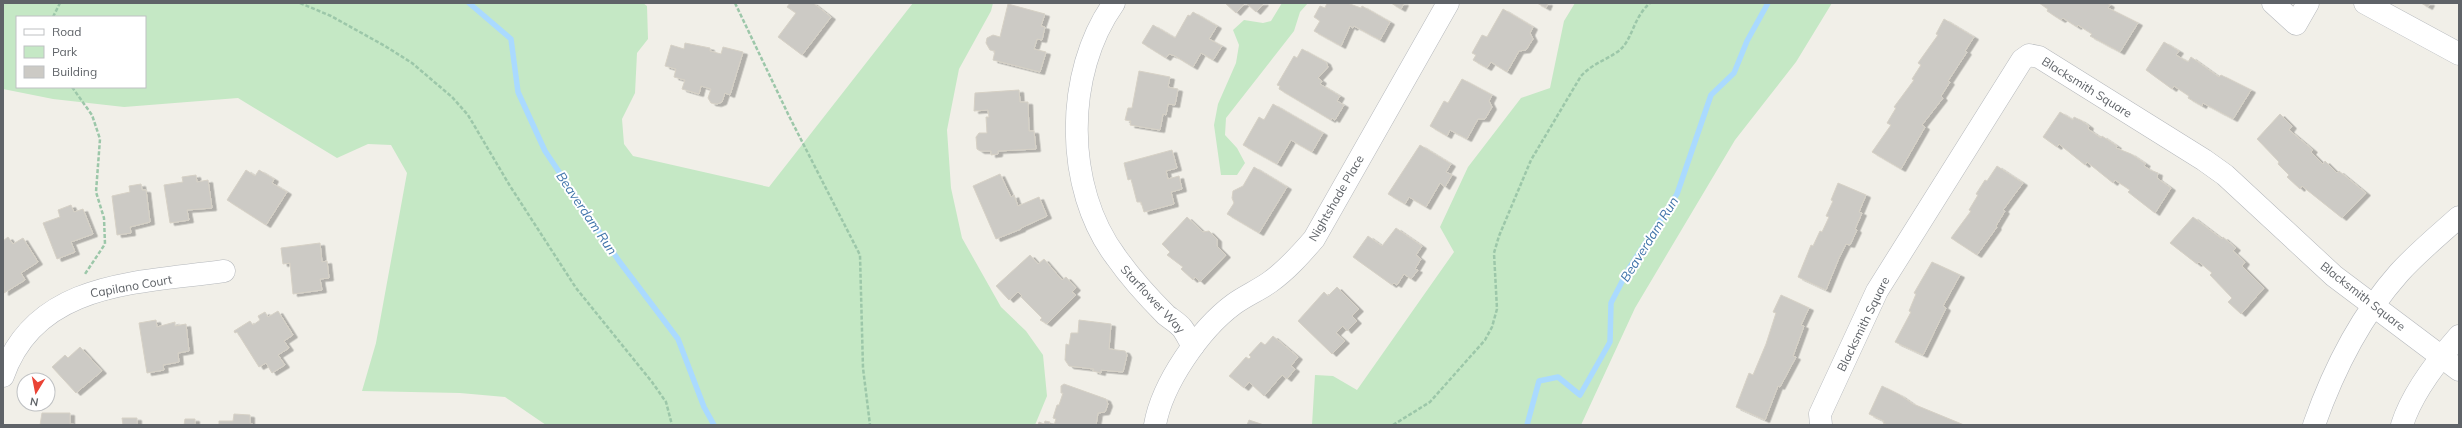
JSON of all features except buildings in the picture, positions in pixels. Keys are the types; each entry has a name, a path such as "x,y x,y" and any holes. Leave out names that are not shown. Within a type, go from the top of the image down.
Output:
{"street":[{"name":"Starflower Way","path":"1114,3 1094,37 1079,93 1076,112 1079,162 1091,211 1102,236 1132,278 1166,315 1182,327 1193,346"},
{"name":"Nightshade Place","path":"1155,425 1164,396 1193,346 1222,314 1234,304 1271,281 1302,253 1314,239 1448,3"},
{"path":"2273,3 2296,24 2308,3"},
{"path":"2365,3 2459,54"},
{"name":"Blacksmith Square","path":"1821,425 1820,414 1877,291 2022,60 2029,55 2039,57 2204,160 2225,175 2334,276 2459,370"},
{"path":"2314,425 2340,359 2374,305 2399,273 2459,217"},
{"name":"Capilano Court","path":"3,376 12,354 32,327 57,307 85,293 108,287 224,271"},
{"path":"2402,425 2408,409 2441,357 2459,336"}],"path":[{"path":"54,16 60,3"},
{"path":"300,3 330,16 385,46 412,63 452,97 468,115 510,186 576,288 652,382 666,402 672,425"},
{"path":"735,3 789,116 860,255 863,368 870,425"},
{"path":"1393,425 1430,402 1485,340 1492,327 1497,309 1494,253 1531,160 1581,76 1589,67 1622,48 1639,15 1650,3"},
{"path":"73,88 92,115 100,139 96,192 104,218 105,244 84,275 85,293"}],"green space":[{"path":"3,3 643,3 647,6 648,39 637,53 635,93 622,119 624,144 633,156 769,187 913,3 993,3 991,11 959,69 947,130 951,188 962,238 1001,307 1026,331 1043,355 1047,396 1035,425 546,425 505,397 460,393 362,391 376,343 407,173 391,145 368,144 337,158 238,98 124,107 53,99 3,89"},
{"path":"1282,3 1308,3 1300,12 1294,31 1226,118 1225,135 1237,148 1245,163 1237,175 1221,175 1214,125 1218,104 1236,63 1239,45 1233,30 1244,20 1263,23 1271,21"},
{"path":"1575,3 1832,3 1796,62 1735,140 1635,308 1581,425 1312,425 1315,375 1333,376 1357,390 1454,252 1440,227 1468,167 1521,98 1550,88 1564,21"}],"waterway":[{"name":"Beaverdam Run","path":"469,3 511,39 518,92 545,151 619,261 678,339 704,407 714,425"},
{"name":"Beaverdam Run","path":"1527,425 1539,381 1558,377 1580,395 1610,342 1611,303 1628,270 1677,194 1711,95 1734,73 1747,41 1768,3"}]}
